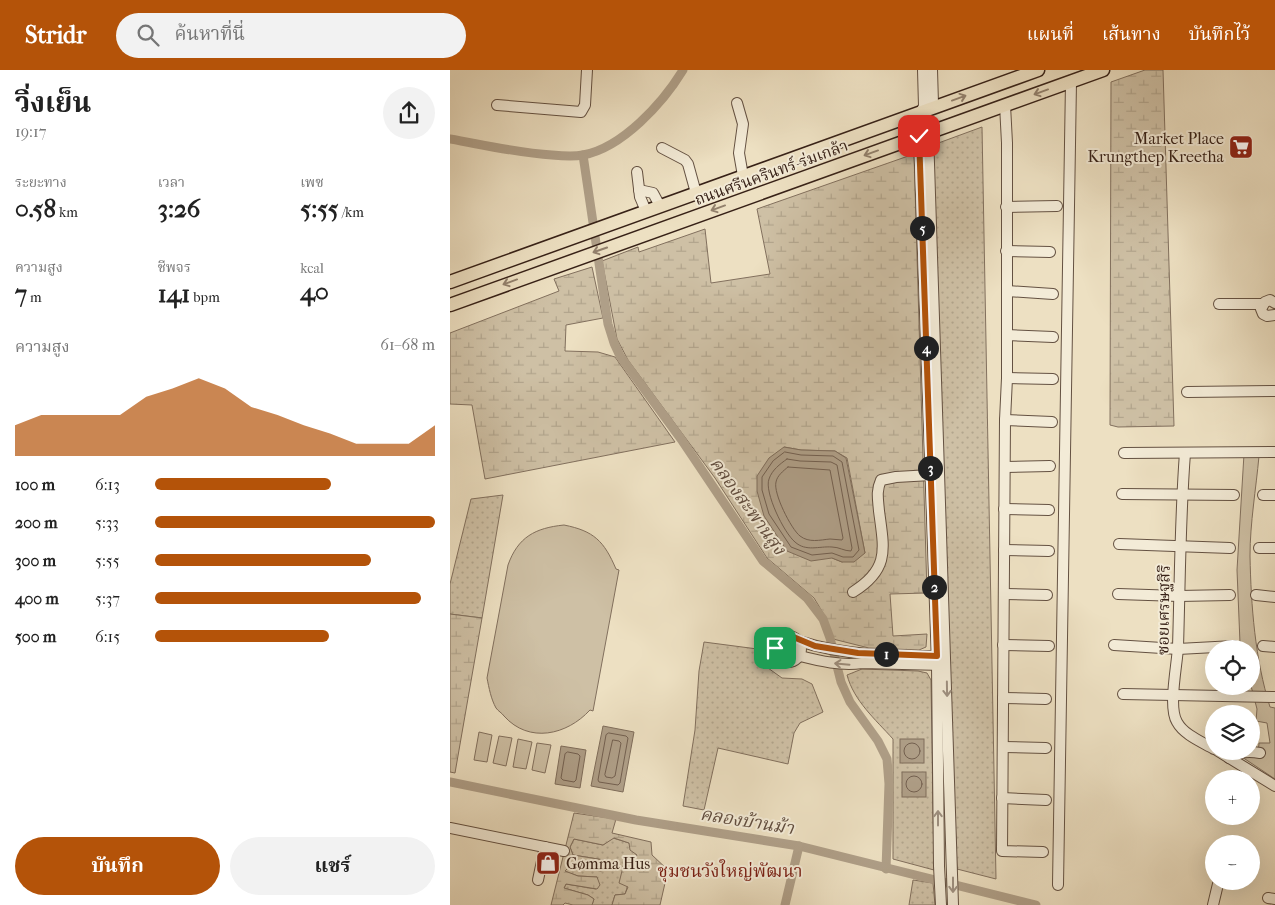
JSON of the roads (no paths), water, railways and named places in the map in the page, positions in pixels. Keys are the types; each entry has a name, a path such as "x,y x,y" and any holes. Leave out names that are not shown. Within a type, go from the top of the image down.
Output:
{"main road":[{"name":"ถนนศรีนครินทร์-ร่มเกล้า","path":"450,282 925,111 1017,74 1038,70"},
{"name":"ถนนศรีนครินทร์-ร่มเกล้า","path":"450,304 1103,70"}],"street":[{"path":"497,105 581,112 586,105 587,70"},
{"path":"923,70 925,111"},
{"path":"925,111 933,103 932,70"},
{"path":"1058,885 1071,82"},
{"path":"737,103 743,124 739,153 743,176"},
{"path":"1005,105 1007,143 1007,378 1004,467 1002,851 1043,852"},
{"path":"923,135 930,475 942,660 939,866 941,902"},
{"path":"923,135 953,905"},
{"path":"662,148 685,160 688,164 696,194"},
{"path":"637,172 640,197 646,211"},
{"path":"640,190 654,193 660,206"},
{"path":"1006,207 1057,206"},
{"path":"1006,251 1050,252"},
{"path":"1007,291 1053,294"},
{"path":"1219,304 1262,304 1270,300 1275,302"},
{"path":"1262,304 1262,312 1265,315 1270,317 1275,315"},
{"path":"1007,335 1053,337"},
{"path":"1007,378 1053,379"},
{"path":"1187,392 1275,391"},
{"path":"1005,420 1052,422"},
{"path":"1124,453 1275,452"},
{"name":"ซอยเศรษฐสิริ","path":"1185,453 1181,496 1178,650 1174,710 1177,722 1185,732 1205,744"},
{"path":"1004,467 1050,466"},
{"path":"853,592 875,575 882,558 883,541 877,495 881,480 930,475"},
{"path":"1122,494 1234,495"},
{"path":"1264,495 1275,495"},
{"path":"1004,509 1049,510"},
{"path":"1119,544 1230,548"},
{"path":"1259,548 1275,548"},
{"path":"1004,550 1049,551"},
{"path":"1004,594 1047,596"},
{"path":"1118,594 1230,595"},
{"path":"1256,596 1275,597"},
{"path":"799,640 802,649 800,656 792,662 784,662 777,656 775,648 778,640 784,636 791,636 815,646 829,648 860,658 942,660"},
{"path":"1003,645 1049,646"},
{"path":"1114,645 1178,650 1205,648"},
{"path":"1263,646 1275,647"},
{"path":"800,656 822,662 849,665 860,658"},
{"path":"1123,694 1275,697"},
{"path":"1003,698 1046,699"},
{"path":"1003,747 1046,748"},
{"path":"1232,760 1275,786"},
{"path":"1002,798 1046,800"},
{"path":"450,828 564,851"},
{"path":"538,880 545,847"},
{"path":"1213,905 1217,890"}],"water":[{"path":"784,447 801,450 835,451 846,458 865,553 854,562 842,562 832,558 811,561 787,551 764,516 757,491 757,476 769,458"},
{"path":"603,726 634,732 623,792 591,786"},
{"path":"900,739 924,739 924,763 900,763"},
{"path":"561,746 586,750 580,788 555,784"},
{"path":"902,772 926,772 926,797 902,797"}],"waterway":[{"name":"คลองสะพานสูง","path":"450,139 514,151 560,156 579,156 598,151 627,134 653,110 683,70"},
{"name":"คลองสะพานสูง","path":"583,155 608,324 614,343 620,356 681,439 763,561 807,598 823,619 830,638 841,682 850,702 878,741 887,759 889,784 886,869"},
{"name":"คลองบ้านม้า","path":"450,782 636,820 799,846 1036,905"},
{"path":"785,905 799,846"}],"place":[{"name":"Market Place Krungthep Kreetha","path":"1241,147"},
{"name":"Gømma Hus","path":"548,863"}],"district":[{"name":"ชุมชนวังใหญ่พัฒนา","path":"730,871"}]}
